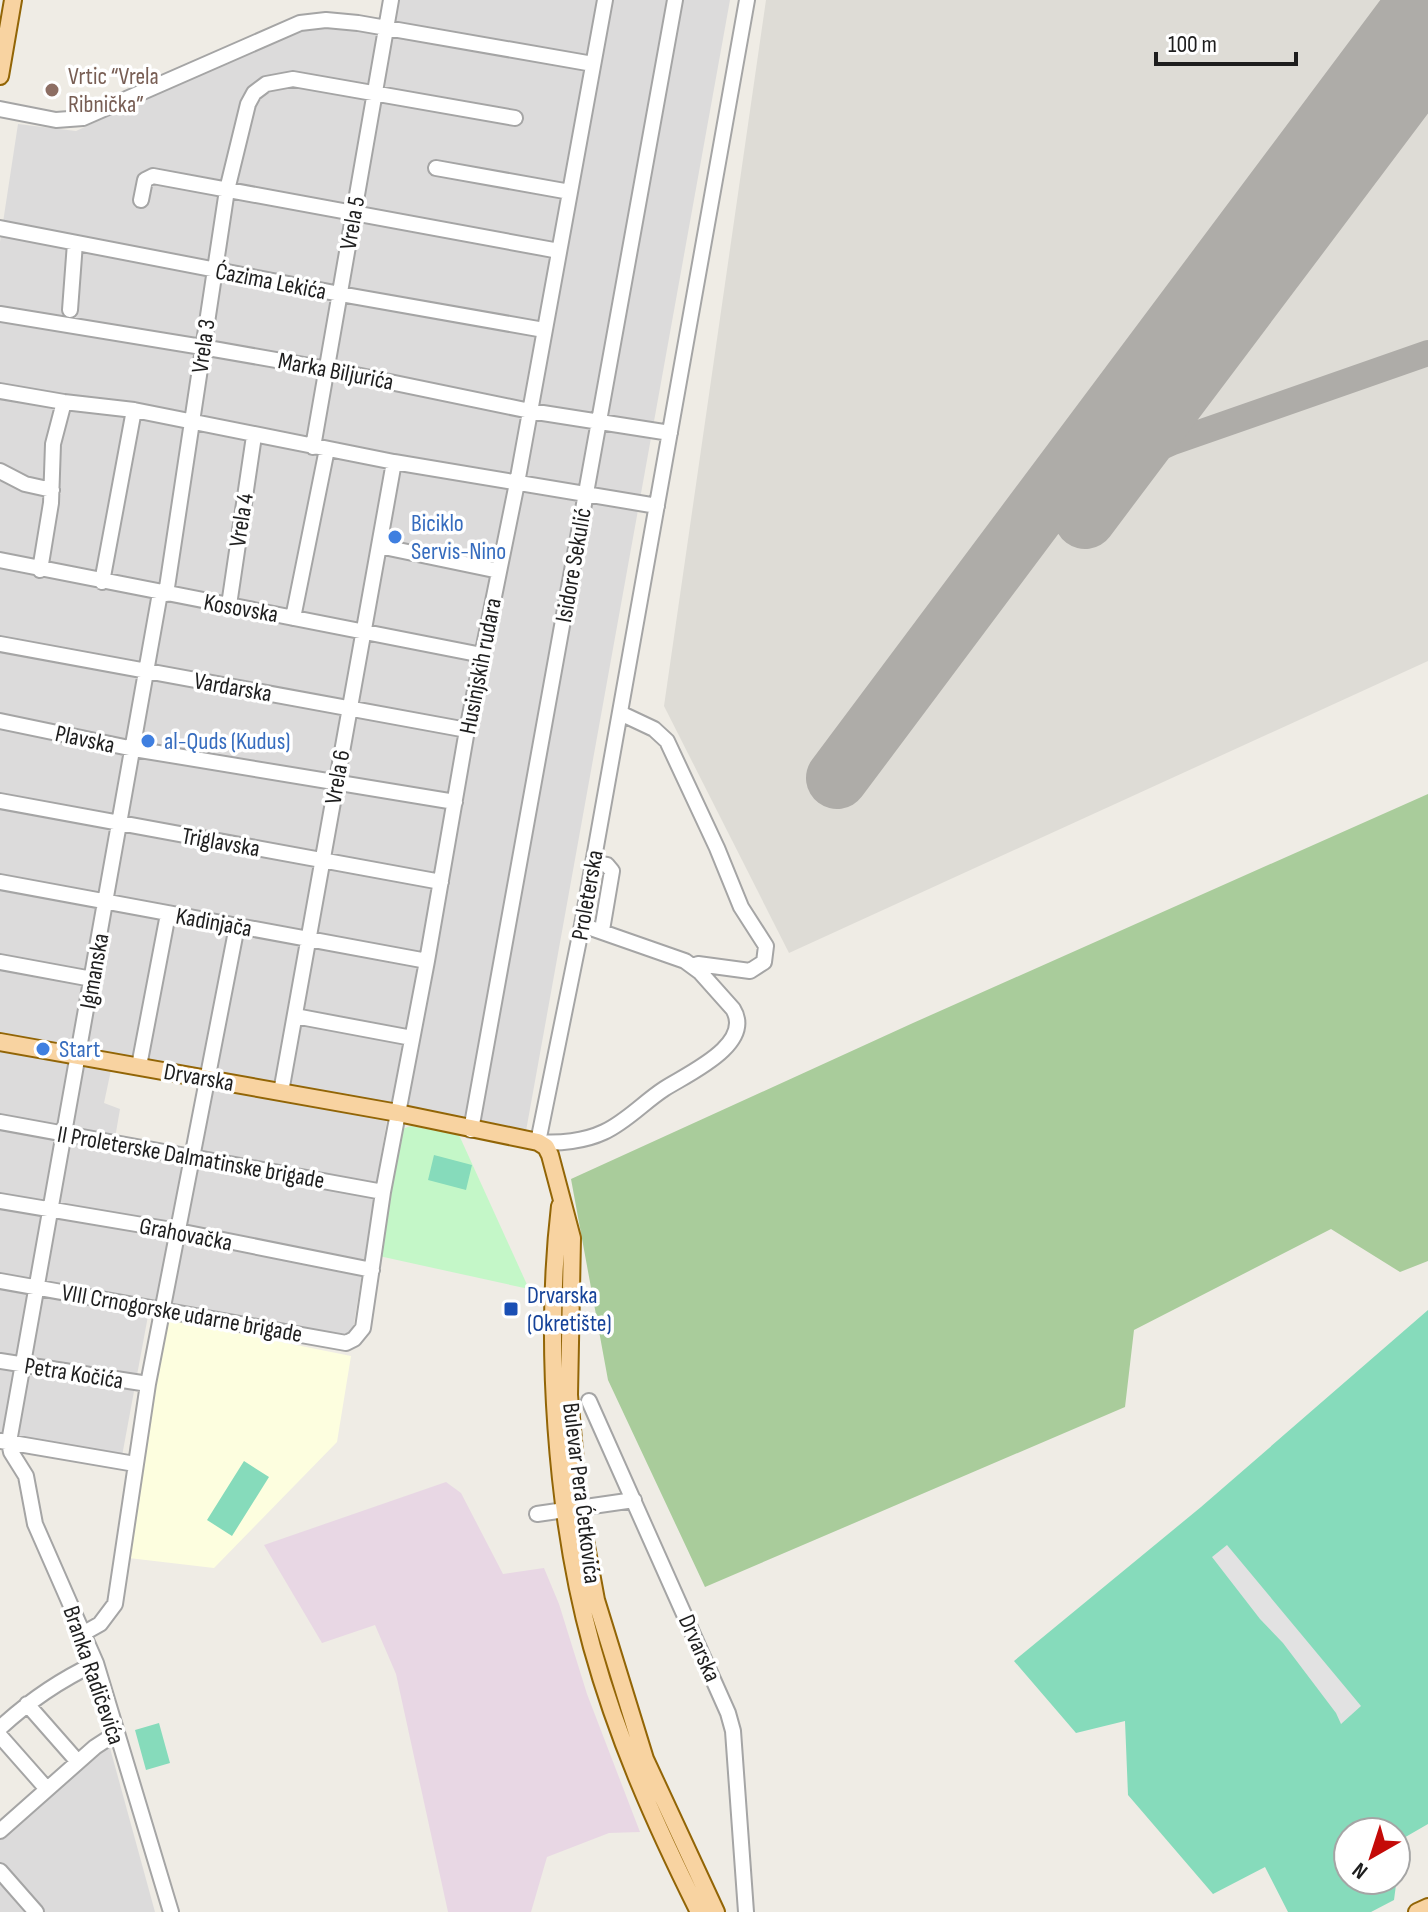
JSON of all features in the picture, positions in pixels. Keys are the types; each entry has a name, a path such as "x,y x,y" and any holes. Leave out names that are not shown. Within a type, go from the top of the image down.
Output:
{"main road":[{"path":"0,76 13,0"},
{"name":"Drvarska","path":"0,1042 398,1113"},
{"path":"398,1113 538,1142"},
{"name":"Bulevar Pera Ćetkovića","path":"538,1142 546,1147 550,1155 561,1195 555,1270 555,1397 592,1646 652,1817 699,1912"},
{"name":"Bulevar Pera Ćetkovića","path":"572,1509 596,1600 645,1759 716,1912"},
{"path":"1417,1912 1428,1907"}],"street":[{"name":"Vrela 5","path":"293,618 320,448 327,369 391,0"},
{"name":"Husinjskih rudara","path":"360,1333 367,1315 383,1192 467,730 517,483 605,0"},
{"name":"Isidore Sekulić","path":"471,1130 675,0"},
{"name":"Proleterska","path":"538,1142 582,925 747,0"},
{"path":"0,109 56,120 83,118 300,23 338,20 593,64"},
{"name":"Vrela 3","path":"163,594 193,423 227,190 250,99 260,88 282,79 375,93"},
{"path":"375,93 515,118"},
{"path":"436,168 570,192"},
{"path":"141,200 145,180 153,176 559,251"},
{"name":"Ćazima Lekića","path":"0,228 544,330"},
{"path":"70,310 75,243"},
{"name":"Marka Biljurića","path":"0,314 327,369 530,411 670,433"},
{"path":"1,394 134,410 394,462 657,506"},
{"path":"40,570 52,490 53,444 64,402"},
{"path":"102,582 134,410"},
{"name":"Vrela 4","path":"229,605 254,436"},
{"name":"Vrela 6","path":"281,1092 394,462"},
{"path":"0,471 25,484 52,490"},
{"path":"379,546 499,571"},
{"name":"Kosovska","path":"0,560 482,655"},
{"name":"Igmanska","path":"4,1442 23,1365 163,594"},
{"name":"Vardarska","path":"0,644 467,730"},
{"path":"620,713 654,729 667,741 741,907 766,946 764,962 750,971 698,964 693,966"},
{"name":"Plavska","path":"0,721 134,749 455,802"},
{"name":"Triglavska","path":"0,801 441,882"},
{"path":"593,863 607,865 612,871 602,930"},
{"name":"Kadinjača","path":"0,882 427,961"},
{"path":"139,1066 168,914"},
{"path":"538,1142 580,1139 606,1131 663,1089 710,1062 726,1048 733,1036 736,1014 723,995 693,966 582,925"},
{"path":"84,1633 100,1624 115,1604 148,1384 237,926"},
{"path":"0,962 92,979"},
{"path":"295,1016 412,1038"},
{"name":"II Proleterske Dalmatinske brigade","path":"0,1122 383,1192"},
{"name":"Grahovačka","path":"0,1201 178,1231 372,1270"},
{"name":"VIII Crnogorske udarne brigade","path":"0,1281 346,1343 360,1333"},
{"name":"Petra Kočića","path":"0,1361 148,1384"},
{"name":"Drvarska","path":"589,1401 731,1723 746,1912"},
{"path":"4,1442 135,1464"},
{"name":"Branka Radičevića","path":"4,1442 26,1476 35,1524 96,1663 171,1912"},
{"path":"537,1514 634,1500"},
{"path":"0,1728 27,1704 96,1663"},
{"path":"27,1704 78,1762"},
{"path":"0,1831 46,1788 115,1734"},
{"path":"0,1736 46,1788"},
{"path":"0,1871 36,1912"}],"shaded area":[{"path":"396,0 730,0 526,1131 0,1036 0,242 18,124 76,131 309,24 391,36"},
{"path":"766,0 1428,0 1428,661 789,953 664,706"},
{"path":"0,1049 111,1070 104,1103 120,1109 115,1138 193,1153 208,1088 387,1119 351,1342 150,1305 122,1456 0,1435"},
{"path":"163,1318 351,1356 337,1442 214,1568 120,1557"},
{"path":"446,1482 461,1493 503,1574 544,1568 559,1604 587,1694 640,1832 609,1833 547,1857 531,1912 448,1912 396,1674 375,1625 322,1643 264,1545"},
{"path":"1227,1545 1361,1706 1341,1724 1283,1643 1260,1619 1212,1557"},
{"path":"107,1737 155,1912 0,1912 0,1831"}],"green space":[{"path":"1428,794 1428,1261 1400,1272 1331,1229 1134,1330 1125,1407 705,1587 608,1380 571,1179"},
{"path":"411,1126 459,1135 529,1289 379,1256 402,1129"},
{"path":"434,1155 472,1165 466,1190 428,1180"},
{"path":"1428,1310 1428,1824 1412,1833 1412,1816 1332,1816 1332,1896 1395,1896 1394,1900 1371,1912 1288,1912 1265,1867 1213,1894 1128,1795 1125,1721 1076,1733 1014,1661 1201,1507"},
{"path":"244,1461 269,1477 232,1536 207,1520"},
{"path":"159,1723 170,1763 146,1770 135,1730"}],"taxiway":[{"path":"1126,463 1173,442 1428,353"}],"runway":[{"path":"837,778 1419,0"},
{"path":"1085,518 1428,62"}],"place":[{"name":"Vrtic “Vrela Ribnička”","path":"52,90"},
{"name":"Biciklo Servis-Nino","path":"395,537"},
{"name":"al-Quds (Kudus)","path":"148,741"},
{"name":"Start","path":"43,1049"},
{"name":"Drvarska (Okretište)","path":"511,1309"}]}
